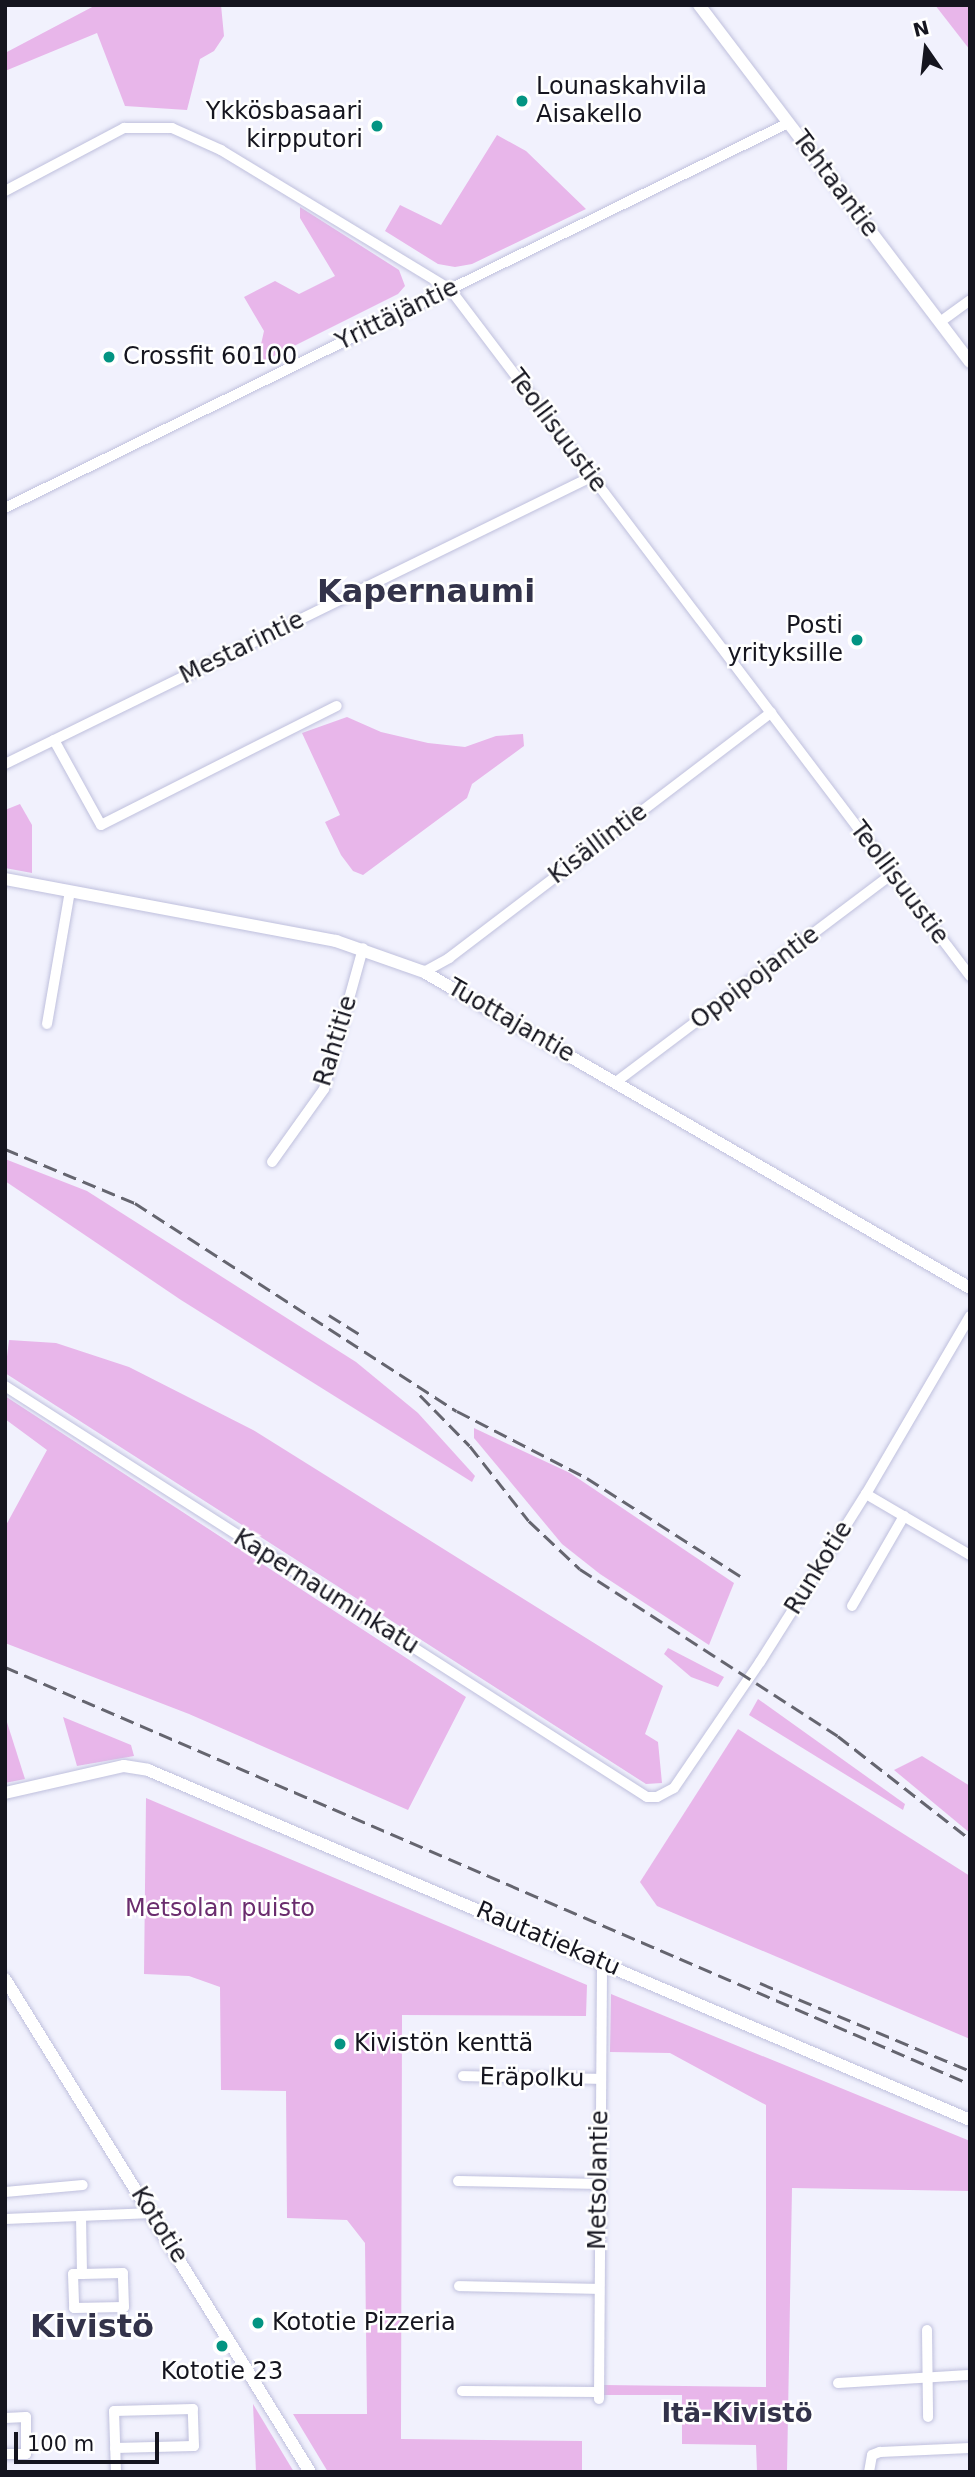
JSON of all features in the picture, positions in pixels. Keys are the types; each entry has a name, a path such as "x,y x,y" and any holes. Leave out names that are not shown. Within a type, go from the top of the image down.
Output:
{"street":[{"name":"Tehtaantie","path":"699,5 970,362"},
{"name":"Yrittäjäntie","path":"5,508 788,123"},
{"name":"Teollisuustie","path":"5,191 113,132 149,125 172,128 221,150 450,289 970,976"},
{"path":"940,322 970,300"},
{"name":"Mestarintie","path":"5,764 591,477"},
{"path":"54,740 101,825 337,706"},
{"name":"Kisällintie","path":"424,972 449,958 771,713"},
{"name":"Oppipojantie","path":"617,1082 892,874"},
{"name":"Tuottajantie","path":"5,879 363,948 424,972 970,1288"},
{"path":"47,1024 70,891"},
{"name":"Rahtitie","path":"272,1162 324,1089 363,948"},
{"name":"Runkotie","path":"647,1797 657,1797 674,1788 866,1494 970,1315"},
{"name":"Kapernauminkatu","path":"5,1386 647,1797"},
{"path":"866,1494 970,1555"},
{"path":"852,1606 904,1516"},
{"name":"Rautatiekatu","path":"5,1793 124,1766 148,1770 970,2120"},
{"name":"Metsolantie","path":"462,2391 598,2395 602,1962"},
{"name":"Kototie","path":"5,1979 153,2213 310,2472"},
{"name":"Eräpolku","path":"463,2076 601,2079"},
{"path":"457,2182 599,2184"},
{"path":"5,2192 83,2185"},
{"path":"5,2219 153,2213"},
{"path":"80,2216 82,2274"},
{"path":"123,2273 124,2307 74,2308 73,2274 82,2274 123,2273"},
{"path":"459,2286 598,2289"},
{"path":"927,2330 928,2417"},
{"path":"838,2383 969,2375"},
{"path":"115,2448 194,2446 193,2409 114,2411 115,2448 116,2472"},
{"path":"5,2417 26,2417 26,2454 5,2454"},
{"path":"869,2472 872,2455 880,2452 970,2448"}],"green space":[{"path":"96,5 221,5 224,36 214,51 200,59 187,110 125,106 97,33 5,71 5,53"},
{"path":"935,5 970,5 970,50"},
{"path":"497,135 526,151 586,209 472,264 455,267 438,264 385,231 400,205 441,225"},
{"path":"300,207 399,270 405,286 398,294 264,361 260,349 264,331 244,297 275,281 299,294 335,276 300,218"},
{"path":"347,717 381,732 428,743 465,747 496,736 523,734 524,746 472,784 467,798 363,875 353,871 341,855 325,822 340,815 302,733"},
{"path":"20,804 32,825 32,873 5,868 5,810"},
{"path":"5,1159 87,1191 356,1362 418,1413 475,1476 472,1482 181,1300 5,1181"},
{"path":"9,1340 56,1343 129,1367 253,1430 663,1686 645,1734 658,1742 662,1783 646,1784 5,1373"},
{"path":"5,1396 466,1697 408,1810 189,1714 5,1643 5,1527 47,1450 5,1419"},
{"path":"474,1428 570,1473 734,1583 709,1645 600,1574 562,1544 474,1438"},
{"path":"668,1648 724,1677 718,1687 691,1677 664,1654"},
{"path":"758,1699 905,1804 903,1810 749,1715"},
{"path":"5,1716 25,1779 5,1783"},
{"path":"63,1717 131,1745 134,1756 77,1766"},
{"path":"738,1729 970,1876 970,2039 657,1906 640,1882"},
{"path":"922,1756 970,1786 970,1833 894,1770"},
{"name":"Metsolan puisto","path":"146,1798 587,1985 586,2016 402,2015 401,2439 582,2441 582,2472 328,2472 293,2414 367,2414 365,2243 347,2220 287,2218 286,2091 221,2090 220,1987 189,1976 144,1974"},
{"path":"611,1994 970,2141 968,2191 792,2188 787,2472 757,2472 756,2445 682,2444 682,2395 604,2395 604,2385 766,2387 766,2105 670,2053 610,2052"},
{"path":"253,2404 294,2472 256,2472"}],"railway":[{"path":"5,1149 135,1203 457,1411 587,1478 740,1576"},
{"path":"329,1315 364,1337"},
{"path":"420,1395 470,1446 529,1521 580,1569 838,1736 970,1839"},
{"path":"5,1667 970,2084"},
{"path":"760,1983 970,2071"}],"place":[{"name":"Lounaskahvila Aisakello","path":"522,101"},
{"name":"Ykkösbasaari kirpputori","path":"377,126"},
{"name":"Crossfit 60100","path":"109,357"},
{"name":"Posti yrityksille","path":"857,640"},
{"name":"Kivistön kenttä","path":"340,2044"},
{"name":"Kototie Pizzeria","path":"258,2323"},
{"name":"Kototie 23","path":"222,2346"}],"district":[{"name":"Kapernaumi","path":"426,591"},
{"name":"Kivistö","path":"92,2326"},
{"name":"Itä-Kivistö","path":"737,2414"}]}
